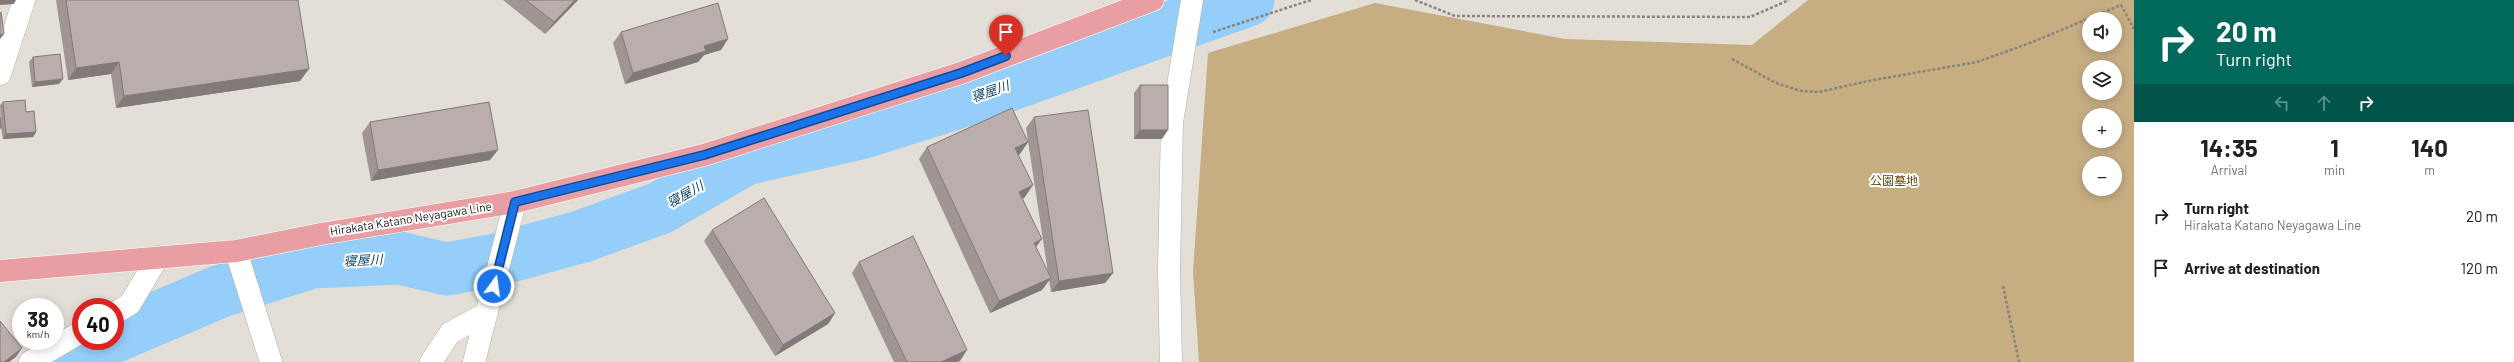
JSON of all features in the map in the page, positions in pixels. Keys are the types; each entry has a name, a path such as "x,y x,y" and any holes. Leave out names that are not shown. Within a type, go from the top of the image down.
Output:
{"main road":[{"name":"Hirakata Katano Neyagawa Line","path":"0,271 236,251 321,234 515,202 712,152 961,73 1153,0"}],"street":[{"path":"0,74 24,0"},
{"path":"1171,362 1169,271 1172,122 1191,4"},
{"path":"474,362 515,202"},
{"path":"236,251 271,362"},
{"path":"124,308 130,304 158,257"},
{"path":"431,362 450,333 487,313"},
{"path":"30,362 72,337"}],"path":[{"path":"1186,40 1311,0"},
{"path":"1415,0 1455,16 1742,17 1750,17 1789,0"},
{"path":"1732,59 1776,84 1801,91 1819,92 1868,81 1977,62 2030,43 2121,5 2134,29"},
{"path":"2003,286 2018,362"}],"green space":[{"name":"公園墓地","path":"1808,0 2134,0 2134,362 1199,362 1193,272 1208,53 1375,3 1565,39 1752,45"}],"building":[{"path":"66,0 298,0 309,69 124,96 119,62 76,68"},
{"path":"526,0 575,0 554,22"},
{"path":"718,3 728,39 704,46 706,51 633,73 621,32"},
{"path":"1,12 4,34 0,35 0,13"},
{"path":"60,54 63,79 35,82 33,57"},
{"path":"1140,85 1168,85 1168,130 1140,130"},
{"path":"25,100 26,112 34,111 36,132 6,134 3,102"},
{"path":"489,102 498,150 378,170 370,122"},
{"path":"1012,108 1028,142 1015,148 1033,185 1019,192 1042,239 1034,243 1051,278 999,301 927,147"},
{"path":"1088,110 1113,273 1059,281 1034,117"},
{"path":"764,198 835,313 783,345 712,230"},
{"path":"913,236 967,350 941,362 907,362 859,262"},
{"path":"0,321 12,336 12,350 19,350 4,362 0,362"}],"waterway":[{"name":"寝屋川","path":"124,332 221,291 312,262 399,258 447,269 495,260 580,237 660,208 745,159 861,133 978,96 1248,0"},
{"name":"寝屋川","path":"67,362 88,350"}],"route":[{"path":"494,286 515,202 704,155 961,73 1006,56"}]}
